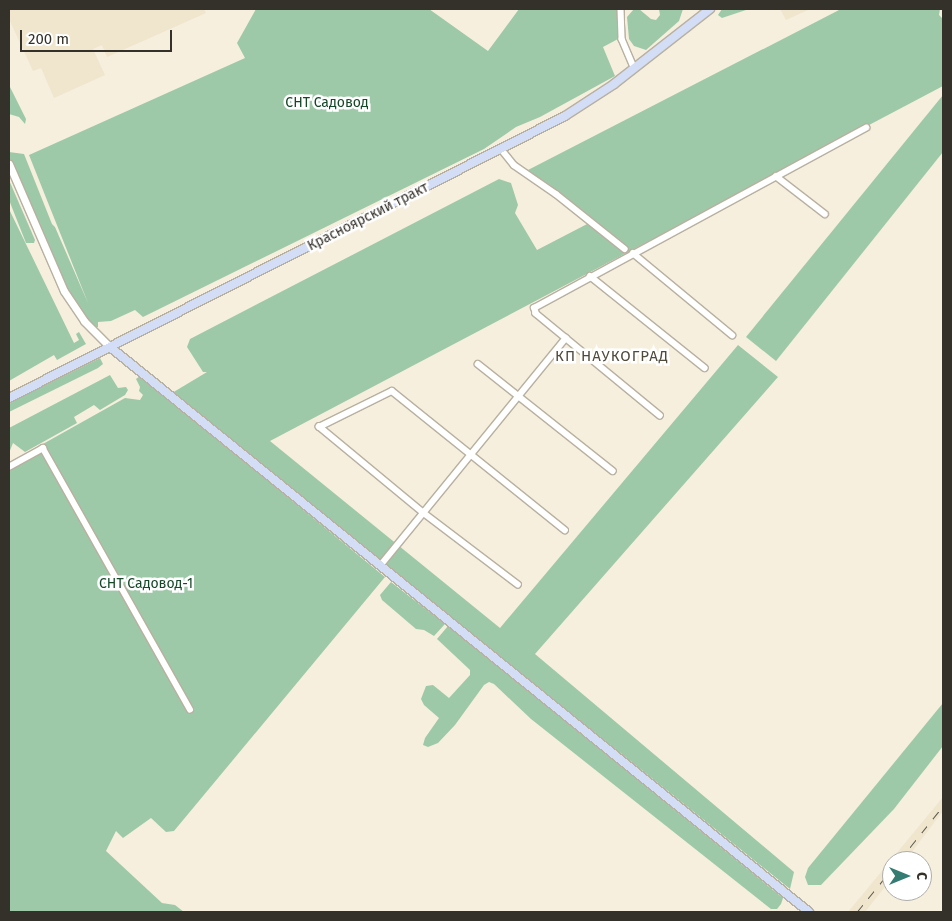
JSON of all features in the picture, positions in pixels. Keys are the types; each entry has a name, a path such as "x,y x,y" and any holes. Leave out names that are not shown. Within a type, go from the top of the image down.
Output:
{"main road":[{"path":"693,9 697,18"},
{"name":"Красноярский тракт","path":"9,398 502,150 581,107 710,9"},
{"path":"110,347 808,912"}],"street":[{"path":"621,9 622,39 634,67"},
{"path":"660,416 536,314 534,308 866,128"},
{"path":"502,150 514,165 556,194 625,249"},
{"path":"9,164 64,291 84,321 110,347"},
{"path":"776,176 826,214"},
{"path":"633,253 732,335"},
{"path":"590,276 705,368"},
{"path":"380,566 566,338"},
{"path":"478,364 613,472"},
{"path":"518,585 423,513 319,426 392,391 565,530"},
{"path":"9,467 43,448 190,710"}],"shaded area":[{"path":"9,9 204,9 206,13 107,57 102,45 93,49 105,75 54,98 41,68 33,71 9,19"},
{"path":"780,9 810,9 786,20"},
{"path":"943,797 943,811 913,851 898,851"},
{"path":"882,871 882,891 865,912 848,912"}],"green space":[{"name":"СНТ Садовод","path":"256,9 429,9 488,51 519,9 619,9 620,34 618,39 603,47 615,76 540,117 516,127 484,149 143,317 135,310 111,321 98,322 98,327 93,327 69,292 9,162 9,152 24,154 52,224 88,303 29,155 245,58 237,43"},
{"path":"634,9 639,9 651,19 656,20 660,15 659,9 683,9 679,21 646,50 634,46 629,39 627,17"},
{"path":"722,9 749,9 722,18 718,15"},
{"path":"841,9 940,9 939,15 943,19 943,86 270,441 500,628 738,345 778,377 535,654 794,872 790,889 172,393 207,372 203,372 187,347 190,339 499,179 511,183 518,205 515,213 537,250 591,222 528,170"},
{"path":"9,85 26,119 25,124 19,117 9,114"},
{"path":"943,95 943,152 776,361 746,337"},
{"path":"9,180 35,240 34,243 26,243 9,200"},
{"path":"9,209 74,343 79,340 76,334 79,332 86,344 57,360 54,355 9,381"},
{"path":"100,358 103,364 98,368 9,412 9,404"},
{"path":"110,375 118,388 126,387 128,390 125,395 100,410 94,405 74,417 77,423 25,452 13,443 9,453 9,428"},
{"name":"СНТ Садовод-1","path":"140,376 385,577 174,831 166,832 151,818 123,838 116,831 106,851 162,903 175,905 184,912 9,912 9,463 125,398 140,400 143,395 139,391 140,387 136,379"},
{"path":"391,582 445,624 434,636 424,630 416,629 382,600 380,595"},
{"path":"448,626 783,898 777,909 771,909 531,719 494,684 489,682 484,685 455,725 438,743 428,747 423,745 425,738 439,718 424,705 421,699 426,686 433,685 449,698 470,675 470,670 437,639"},
{"path":"943,703 943,746 894,809 821,885 808,885 805,877 808,868"}],"railway":[{"path":"907,851 943,806"},
{"path":"857,912 882,881"}],"district":[{"name":"КП НАУКОГРАД","path":"612,357"}]}
